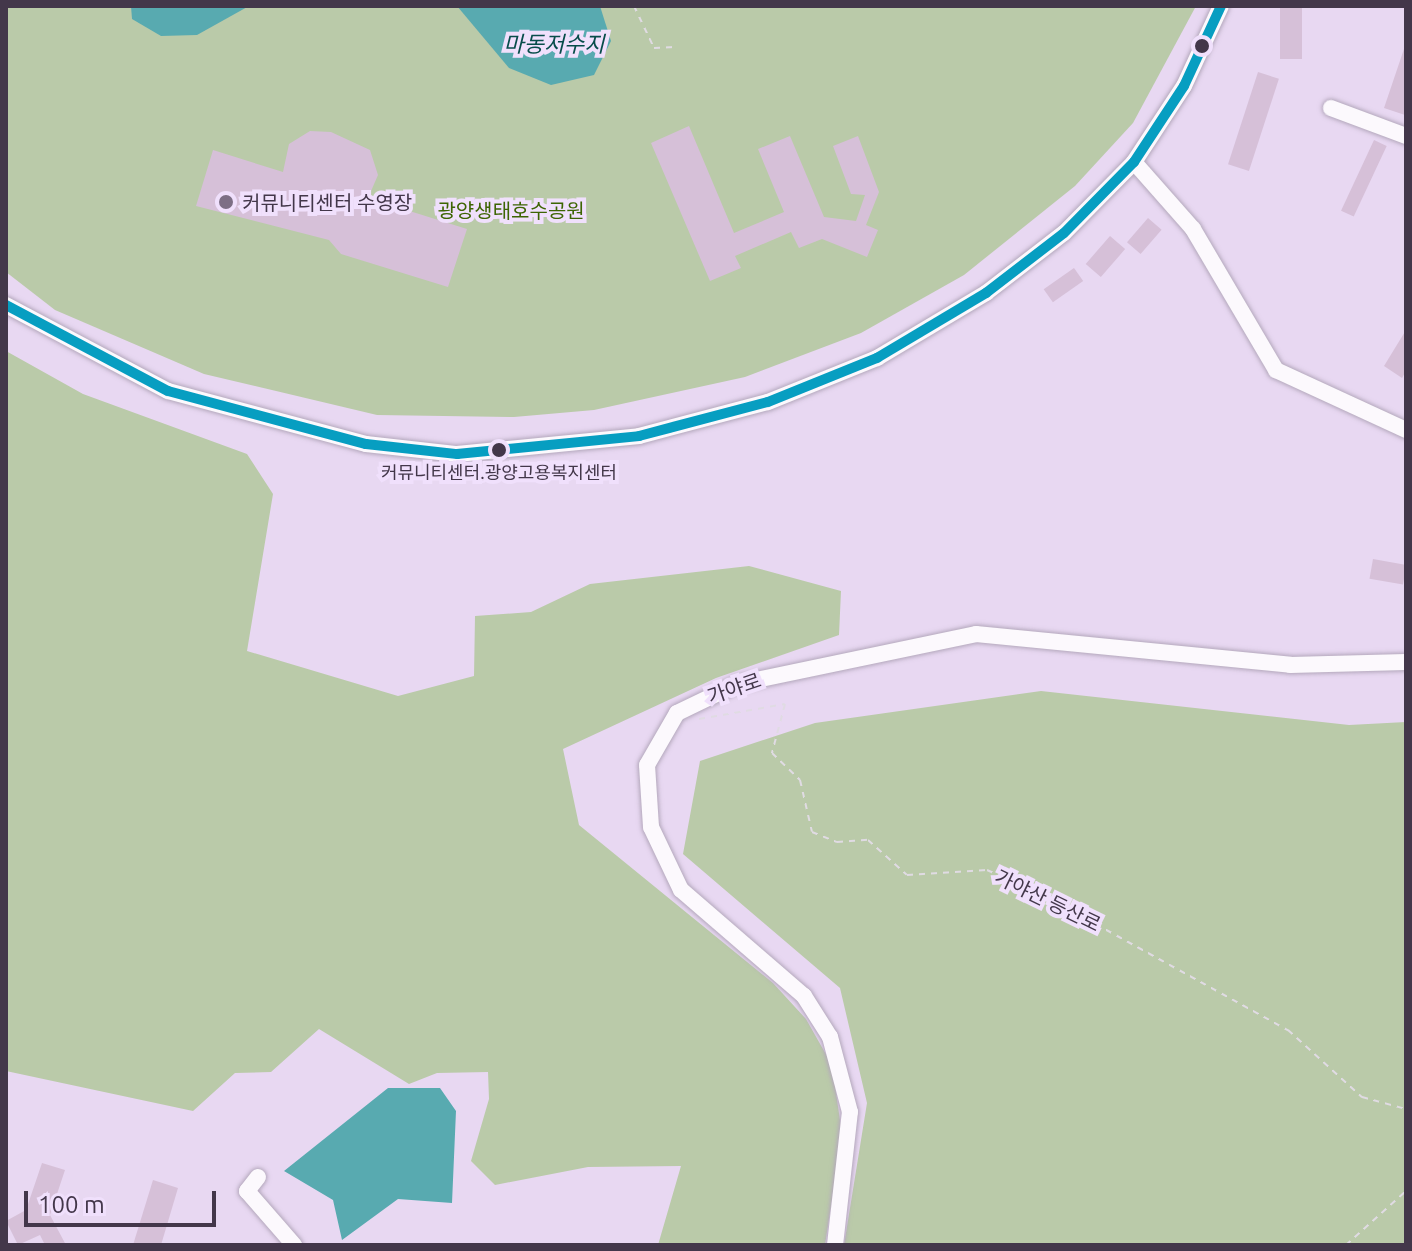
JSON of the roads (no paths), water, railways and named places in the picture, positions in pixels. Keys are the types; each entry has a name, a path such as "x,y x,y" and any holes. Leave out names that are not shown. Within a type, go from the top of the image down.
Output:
{"street":[{"path":"6,305 96,357 228,413 366,444 457,454 572,447 768,402 877,358 986,293 1064,233 1134,162 1184,86 1221,6"},
{"path":"1331,108 1406,136"},
{"path":"1134,162 1193,229 1266,361 1293,383 1403,423"},
{"name":"가야로","path":"835,1245 850,1112 830,1037 804,996 671,878 646,808 651,746 677,713 702,698 804,668 976,634 1290,665 1406,662"},
{"path":"258,1177 247,1191 294,1245"}],"water":[{"path":"131,6 249,6 197,35 161,36 132,19"},
{"name":"마동저수지","path":"457,6 600,6 611,41 594,75 551,85 509,68"},
{"path":"388,1088 440,1088 456,1111 452,1203 398,1199 342,1240 333,1200 284,1171"}],"place":[{"name":"커뮤니티센터 수영장","path":"226,202"},
{"name":"커뮤니티센터.광양고용복지센터","path":"499,450"}],"park label":[{"name":"광양생태호수공원","path":"511,210"}]}
